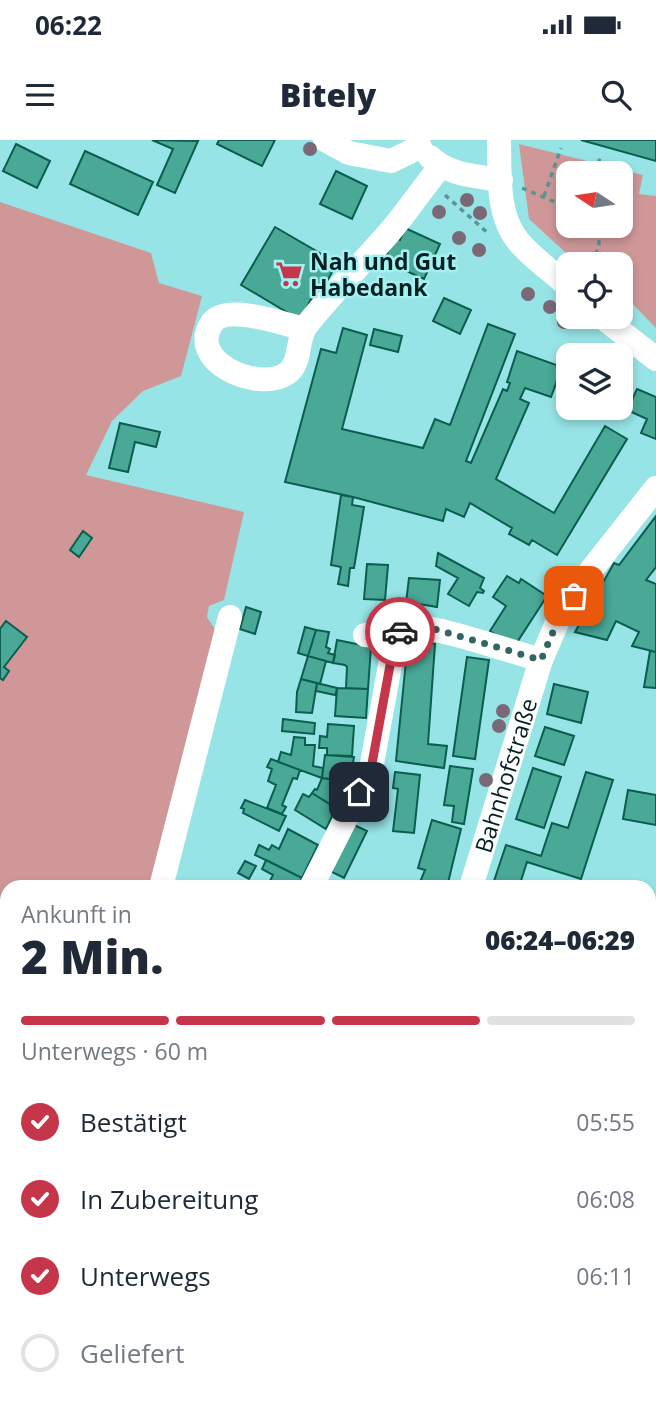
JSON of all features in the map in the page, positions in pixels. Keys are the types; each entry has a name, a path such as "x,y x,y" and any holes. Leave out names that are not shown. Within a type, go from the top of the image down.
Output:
{"street":[{"path":"325,140 349,153 391,161 416,144 440,167 500,180"},
{"path":"499,140 505,220 518,242 556,276"},
{"path":"304,329 389,233 440,167"},
{"path":"617,329 656,359"},
{"name":"Bahnhofstraße","path":"474,880 541,660 559,618 589,573 656,488"},
{"path":"163,880 230,617"},
{"path":"315,880 371,769 395,638 401,631 408,627 431,628 541,660"},
{"path":"365,635 395,638"}],"path":[{"path":"543,197 561,149"},
{"path":"440,167 443,192 501,246 518,242"},
{"path":"500,180 556,202"}],"shaded area":[{"path":"519,144 587,161 556,161 556,238 634,238 634,173 643,175 639,194 656,196 656,328 633,304 633,252 565,252 529,219"},
{"path":"0,202 151,253 159,283 202,296 181,376 143,391 112,421 86,475 244,512 224,600 209,606 207,617 216,631 156,880 0,880"}],"building":[{"path":"152,140 198,141 175,193 157,185 173,149"},
{"path":"219,140 275,140 262,166 217,144"},
{"path":"581,140 656,140 656,161"},
{"path":"16,144 50,161 37,188 3,171"},
{"path":"85,151 153,182 138,215 70,184"},
{"path":"336,171 367,186 352,219 320,204"},
{"name":"Nah und Gut Habedank","path":"275,227 337,263 316,301 311,299 303,315 295,317 241,285"},
{"path":"405,228 440,244 424,279 384,261 394,237 400,240"},
{"path":"444,298 471,310 460,334 433,321"},
{"path":"488,324 515,334 466,461 471,463 503,389 507,391 510,383 507,382 517,351 556,365 556,383 551,397 525,388 520,399 529,403 496,479 554,513 605,426 627,439 557,555 532,540 529,545 509,534 512,528 470,503 464,517 446,509 443,521 285,482 321,349 336,353 343,328 367,335 342,429 423,448 435,419 450,425"},
{"path":"374,329 402,336 398,352 370,345"},
{"path":"637,389 656,397 656,439 641,433 647,419 633,413 633,397"},
{"path":"120,423 160,432 156,447 135,442 128,472 109,468"},
{"path":"341,495 353,497 352,505 364,507 354,568 350,568 348,586 338,584 341,567 331,565"},
{"path":"656,516 656,567 646,580 656,584 656,652 632,646 639,632 616,621 607,640 575,632 614,563 619,565"},
{"path":"83,531 92,538 79,557 70,550"},
{"path":"438,553 484,578 480,588 483,593 477,592 469,606 448,594 458,578 436,566"},
{"path":"367,564 388,565 385,600 364,599"},
{"path":"507,576 519,583 521,579 547,596 514,647 490,631 506,606 493,597"},
{"path":"409,578 440,580 437,607 413,603 412,611 405,611"},
{"path":"246,607 261,612 255,634 240,629"},
{"path":"6,621 27,637 4,667 9,671 3,680 0,678 0,629"},
{"path":"305,627 316,630 308,656 298,653"},
{"path":"316,630 329,632 326,647 330,649 328,653 335,655 333,663 308,656"},
{"path":"337,640 371,647 368,689 346,688 347,667 333,663"},
{"path":"408,641 435,644 428,744 447,746 444,768 396,761"},
{"path":"650,651 656,652 656,688 644,687"},
{"path":"308,656 326,661 320,684 301,679"},
{"path":"467,657 489,660 475,759 453,756"},
{"path":"301,679 317,683 312,713 296,712"},
{"path":"317,683 337,688 335,695 316,691"},
{"path":"554,684 588,692 581,723 547,714"},
{"path":"337,688 368,689 366,718 335,716"},
{"path":"283,719 315,723 314,734 282,731"},
{"path":"328,724 354,726 352,756 327,755 327,748 319,748 320,736 327,737"},
{"path":"545,727 574,736 564,765 535,756"},
{"path":"294,737 305,738 305,745 315,745 313,766 323,768 322,778 278,762 281,752 291,755"},
{"path":"325,755 354,757 350,782 322,778"},
{"path":"271,759 300,770 297,779 293,778 282,805 286,807 282,814 267,808 276,785 268,781 272,769 267,767"},
{"path":"450,766 473,769 464,824 452,822 454,806 444,805"},
{"path":"533,768 561,777 544,828 516,819"},
{"path":"395,772 420,775 414,833 393,831 398,789 393,788"},
{"path":"586,772 613,780 581,879 527,862 521,880 494,880 506,845 541,856 552,823 568,828"},
{"path":"322,778 348,782 336,808 312,793 317,790"},
{"path":"628,790 656,795 656,825 623,819"},
{"path":"312,793 336,808 326,829 295,810 303,794 309,797"},
{"path":"245,800 286,816 279,831 243,813 244,809 241,808"},
{"path":"432,820 461,829 449,880 421,880 425,870 418,868"},
{"path":"352,824 367,831 344,878 330,871"},
{"path":"288,829 318,845 302,878 255,855 259,845 269,850 272,845 279,849"},
{"path":"266,860 302,878 270,880 273,875 262,869"},
{"path":"245,861 256,866 249,879 238,873"}],"way so far":[{"path":"400,632 408,627 431,628 541,660 559,618 574,596"}],"place":[{"name":"Nah und Gut Habedank","path":"289,274"}],"route":[{"path":"359,792 371,769 395,638 400,632"}]}
